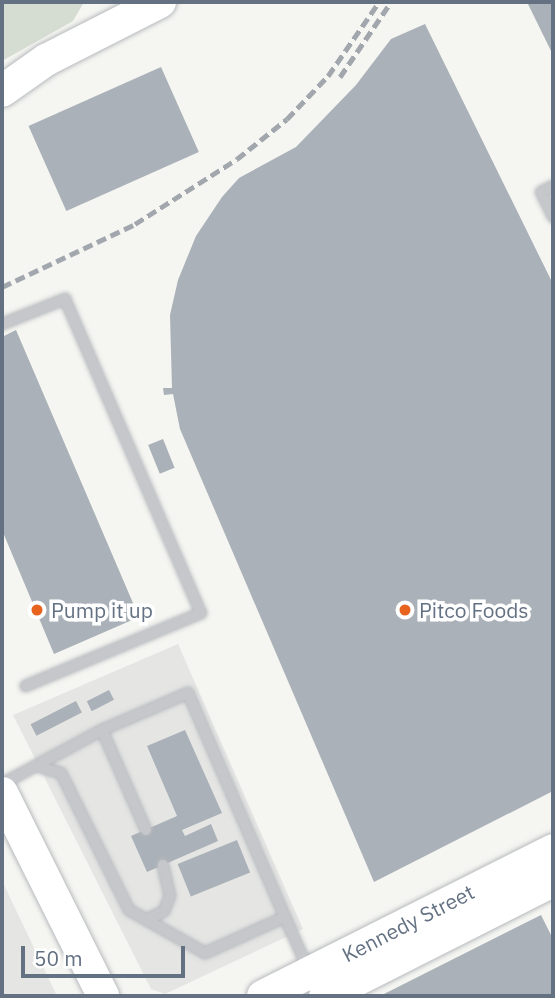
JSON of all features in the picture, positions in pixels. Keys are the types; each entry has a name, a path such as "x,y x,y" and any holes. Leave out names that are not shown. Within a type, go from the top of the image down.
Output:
{"main road":[{"path":"2,91 46,60 160,2"},
{"path":"2,793 103,996"},
{"name":"Kennedy Street","path":"263,996 318,985 552,861"}],"lane":[{"path":"553,186 541,192 553,217"},
{"path":"2,324 65,299 201,613 26,686"},
{"path":"2,784 40,767 102,730 188,693 285,917 318,985"},
{"path":"102,730 146,830"},
{"path":"40,767 61,773 129,910 205,953 285,917"},
{"path":"149,919 164,911 170,896 163,865"}],"shaded area":[{"path":"2,2 84,2 73,21 2,61"},
{"path":"178,644 303,929 165,994 151,989 13,715"},
{"path":"2,879 5,887 57,996 2,996"}],"building":[{"path":"527,2 553,2 553,55"},
{"name":"Pitco Foods","path":"425,24 553,284 553,791 374,882 180,429 173,394 164,395 163,388 172,388 170,315 178,280 196,236 222,197 239,178 296,147 356,85 391,39"},
{"path":"161,67 199,152 66,211 29,126"},
{"path":"16,330 139,617 54,654 2,530 2,337"},
{"path":"163,439 175,468 160,474 148,445"},
{"path":"109,690 114,700 92,711 87,701"},
{"path":"76,701 82,713 36,736 31,724"},
{"path":"185,730 222,813 182,830 185,836 211,824 218,841 147,872 131,836 177,816 147,746"},
{"path":"237,840 250,872 191,896 178,864"},
{"path":"541,915 553,939 553,996 380,996"}],"railway":[{"path":"2,287 135,224 237,159 287,119 328,76 379,2"},
{"path":"340,77 391,2"}],"place":[{"name":"Pump it up","path":"37,610"},
{"name":"Pitco Foods","path":"405,610"}]}
